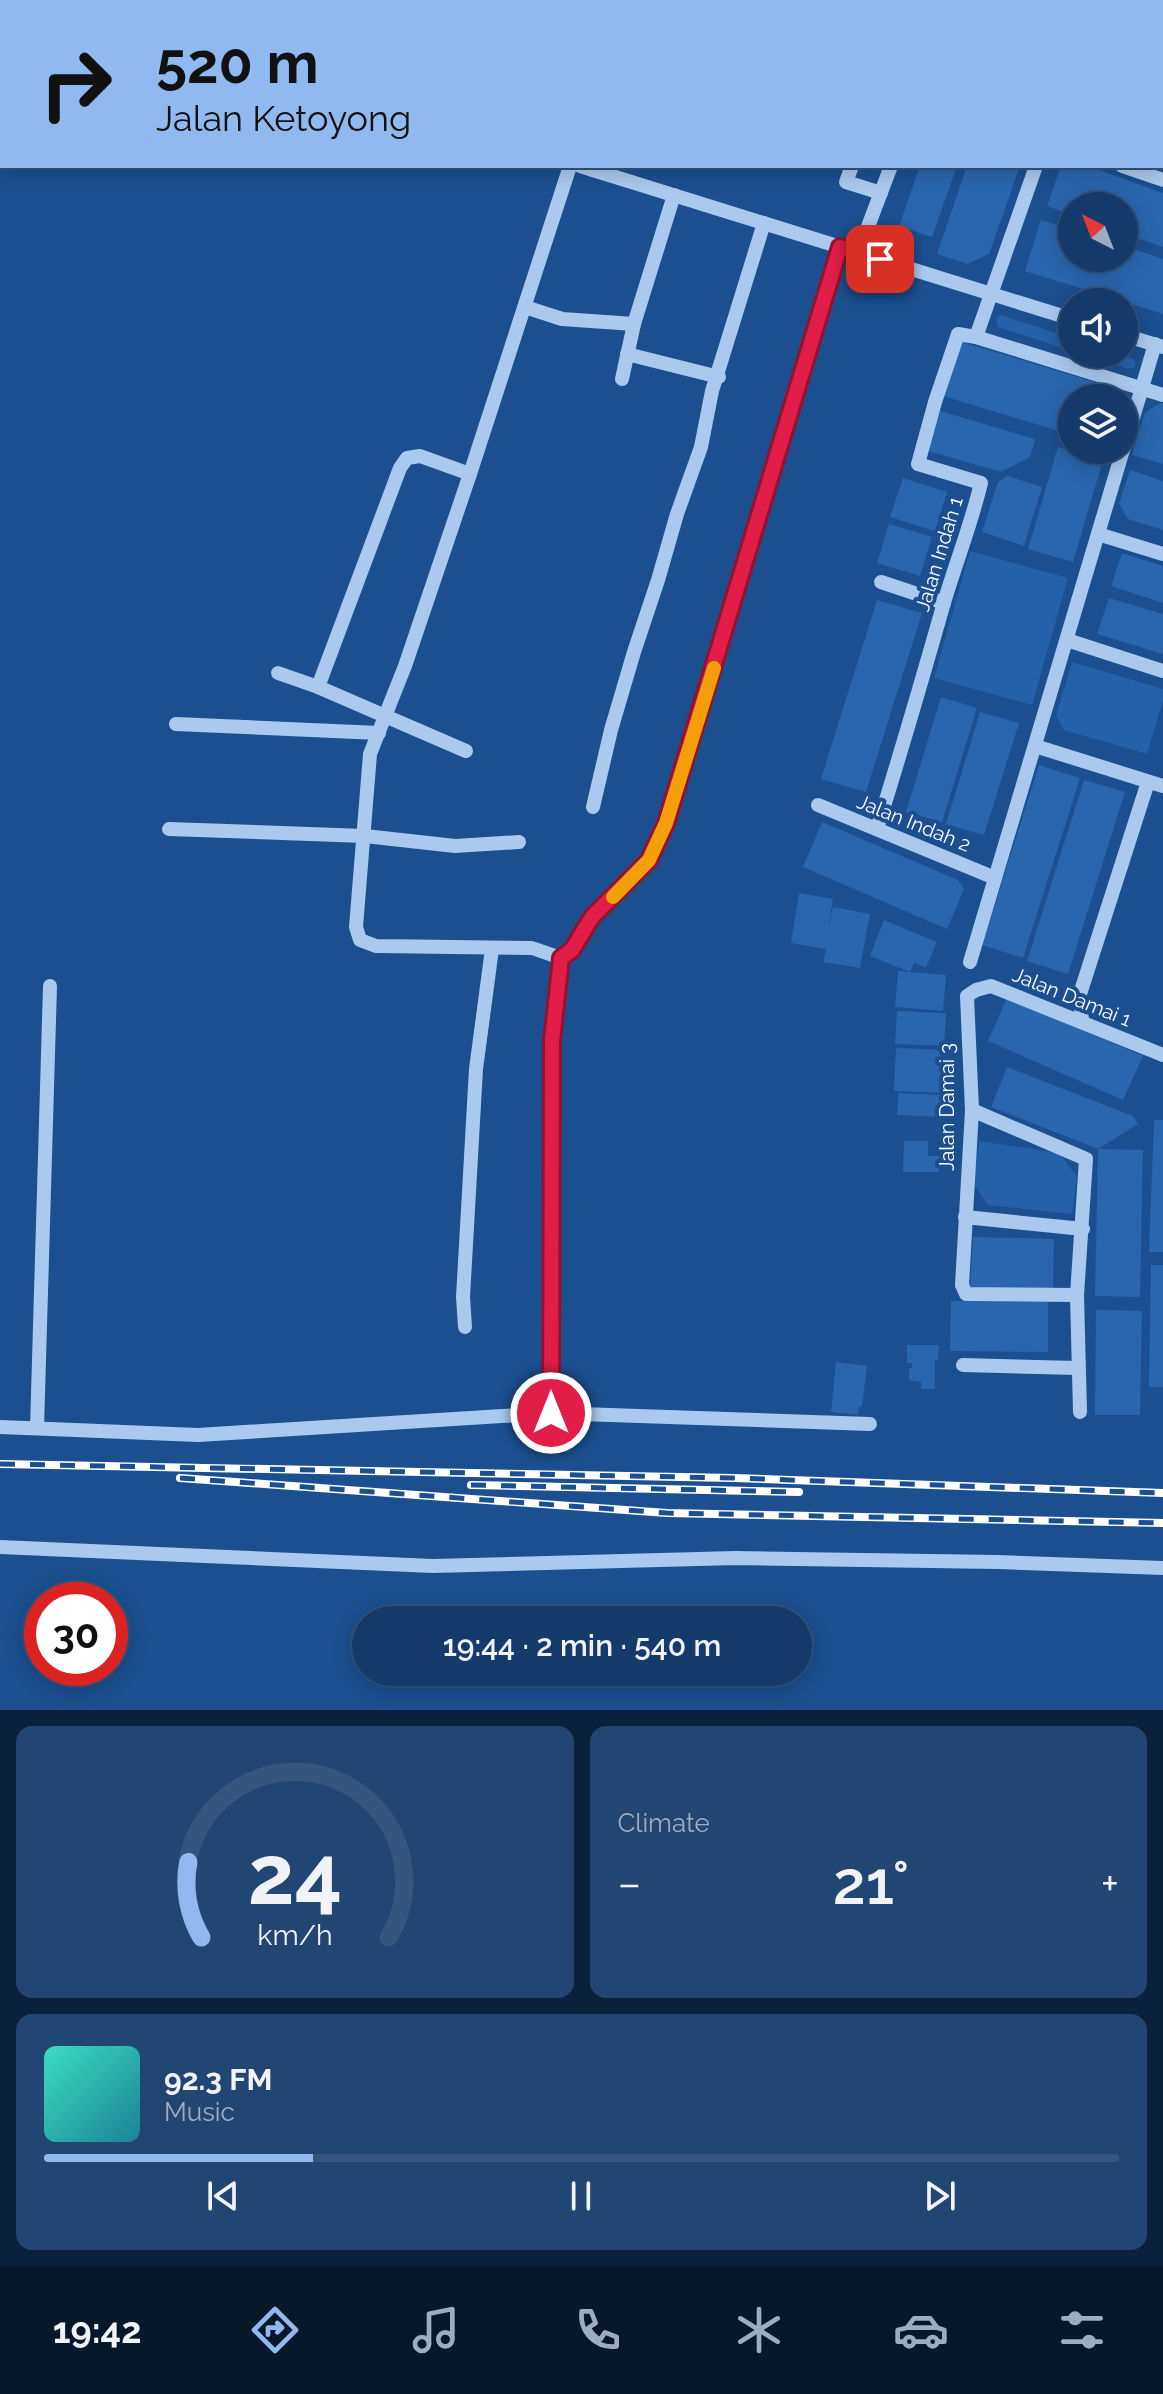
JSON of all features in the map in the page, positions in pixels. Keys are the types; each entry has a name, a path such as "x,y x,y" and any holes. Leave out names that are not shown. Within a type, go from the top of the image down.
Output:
{"street":[{"path":"561,958 532,948 376,946 360,940 356,927 370,754 470,474 569,168"},
{"path":"586,168 1058,315"},
{"path":"851,168 846,182 881,193"},
{"path":"858,253 890,168"},
{"path":"1035,168 976,337 1163,395"},
{"path":"1128,168 1163,180"},
{"path":"622,379 634,324 674,195"},
{"path":"593,807 626,678 701,447 712,391 719,377 764,223"},
{"path":"551,1413 552,1041 561,958 572,950 592,917 649,860 666,823 840,247"},
{"path":"525,307 562,319 634,324"},
{"name":"Jalan Indah 1","path":"877,829 981,483 918,464 958,334 976,337"},
{"path":"1138,339 1159,346 1138,402"},
{"path":"627,354 719,377"},
{"path":"318,687 374,532 407,458 420,456 470,474"},
{"path":"970,962 1119,464"},
{"path":"1098,534 1163,554"},
{"path":"881,582 944,603"},
{"path":"1067,640 1163,671"},
{"path":"278,673 466,751"},
{"path":"176,724 379,733"},
{"path":"1035,746 1156,784 1080,994 1082,1022"},
{"name":"Jalan Indah 2","path":"818,805 995,878"},
{"path":"169,829 365,836 455,846 519,842"},
{"path":"465,1327 463,1297 476,1069 492,949"},
{"path":"37,1428 50,986"},
{"name":"Jalan Damai 1","path":"967,996 991,986 1163,1055"},
{"name":"Jalan Damai 3","path":"967,996 972,1110 962,1285 966,1294 1077,1295"},
{"path":"972,1110 1086,1159 1077,1295 1080,1412"},
{"path":"965,1217 1083,1229"},
{"path":"963,1365 1078,1368"},
{"path":"0,1427 198,1435 551,1413 870,1424"},
{"path":"0,1547 433,1566 736,1558 982,1561 1163,1568"}],"shaded area":[{"path":"1000,315 1058,334 1058,346 998,327 996,320"},
{"path":"970,551 1068,578 1032,705 934,678"},
{"path":"1072,662 1163,689 1163,700 1147,754 1064,730 1056,716"},
{"path":"979,1141 1059,1153 1077,1177 1072,1214 988,1205 973,1183"}],"building":[{"path":"919,168 956,168 932,237 899,226"},
{"path":"966,168 1019,168 989,254 967,264 937,254"},
{"path":"1060,168 1094,168 1163,193 1163,247 1138,238 1138,192 1058,192 1058,210 1047,206"},
{"path":"1041,220 1058,225 1058,272 1138,272 1138,251 1163,259 1163,314 1138,306 1138,288 1080,288 1025,271"},
{"path":"961,342 1101,384 1058,384 1058,431 943,396"},
{"path":"1163,404 1163,464 1138,457 1138,435 1145,412"},
{"path":"937,410 1035,439 1030,457 1001,472 925,450"},
{"path":"1058,447 1058,464 1102,464 1073,562 1028,549"},
{"path":"1130,470 1163,481 1163,530 1128,519 1119,504"},
{"path":"1008,476 1042,487 1024,546 982,532 998,482"},
{"path":"903,478 947,492 935,531 890,517"},
{"path":"889,524 932,537 920,576 877,563"},
{"path":"1122,553 1163,566 1163,603 1111,586"},
{"path":"1109,598 1163,614 1163,654 1097,634"},
{"path":"877,600 922,613 866,792 821,779"},
{"path":"941,697 977,708 942,822 906,812"},
{"path":"980,712 1019,723 984,835 946,824"},
{"path":"1039,765 1080,778 1023,958 982,945"},
{"path":"1084,780 1125,792 1068,974 1027,961"},
{"path":"822,822 958,880 964,889 947,929 803,867"},
{"path":"799,893 833,899 828,930 833,907 870,914 860,968 823,962 826,949 791,943"},
{"path":"884,920 937,942 926,968 914,963 910,972 870,956"},
{"path":"898,971 946,975 943,1011 895,1007"},
{"path":"1007,998 1143,1056 1123,1100 988,1041"},
{"path":"897,1011 946,1013 944,1046 895,1044"},
{"path":"896,1048 946,1050 945,1093 894,1091"},
{"path":"1007,1067 1133,1116 1138,1124 1098,1149 991,1107"},
{"path":"898,1093 944,1095 943,1117 897,1115"},
{"path":"1154,1120 1163,1120 1163,1252 1149,1252"},
{"path":"904,1141 928,1141 928,1156 939,1156 939,1172 903,1172"},
{"path":"1098,1149 1143,1150 1140,1297 1095,1296"},
{"path":"973,1237 1054,1239 1053,1291 970,1288"},
{"path":"1151,1265 1163,1265 1163,1387 1149,1387"},
{"path":"951,1301 1048,1302 1048,1352 950,1351"},
{"path":"1096,1310 1142,1311 1140,1415 1095,1415"},
{"path":"907,1345 939,1345 938,1360 935,1360 935,1389 921,1389 921,1382 909,1380 912,1363 907,1363"},
{"path":"836,1362 867,1366 858,1415 831,1412"}],"railway":[{"path":"0,1464 734,1478 1163,1493"},
{"path":"180,1478 667,1513 1163,1523"},
{"path":"471,1485 799,1492"}],"slow traffic":[{"path":"613,897 649,860 666,823 714,668"}],"route":[{"path":"551,1413 552,1041 561,958 572,950 592,917 649,860 666,823 840,247 880,259"}]}
